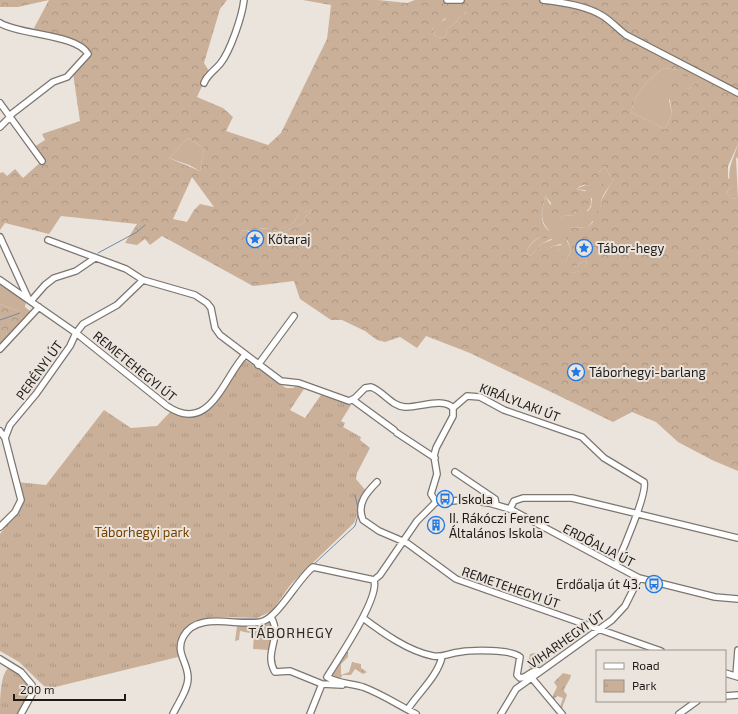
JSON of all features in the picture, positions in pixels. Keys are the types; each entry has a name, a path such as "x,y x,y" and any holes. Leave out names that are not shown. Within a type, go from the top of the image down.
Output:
{"street":[{"path":"204,83 206,77 221,63 239,25 244,0"},
{"path":"447,0 461,0"},
{"path":"543,0 594,11 626,34 738,93"},
{"path":"0,23 11,28 34,32 75,43 88,54 67,77 54,82 10,116 0,126"},
{"path":"0,102 42,161"},
{"path":"0,237 30,300 54,278 76,271 95,258"},
{"path":"48,240 126,269 143,280 195,295 207,303 211,308 215,328 220,335 281,381 299,383 345,401 353,400 365,388 371,387 401,406 442,403 450,405 453,408 453,416 436,448 435,458 438,474 431,494 436,502 422,515 380,575 374,580"},
{"name":"REMETEHEGYI ÚT","path":"0,280 76,333 167,406 178,413 187,414 200,412 210,406 236,365 245,355"},
{"name":"PERÉNYI ÚT","path":"5,438 13,421 36,394 70,346 76,333 89,320 117,305 143,280"},
{"path":"0,349 39,306"},
{"path":"258,365 294,316"},
{"name":"KIRÁLYLAKI ÚT","path":"453,408 464,398 475,396 508,412 582,437 604,458 644,482 645,485 637,514 616,565"},
{"path":"353,400 396,432 435,458"},
{"path":"0,431 5,438 21,500 15,512 0,527"},
{"path":"455,472 495,499 496,504"},
{"name":"REMETEHEGYI ÚT","path":"377,482 363,498 362,517 379,531 403,541 456,579 658,650"},
{"path":"510,509 514,501 518,499 559,497 582,500 738,538"},
{"name":"ERDŐALJA ÚT","path":"436,502 466,500 496,504 510,509 639,578 715,597 738,599"},
{"path":"639,506 641,512 646,516"},
{"path":"173,714 188,680 188,673 180,649 183,638 188,630 204,622 260,622 271,617 294,588 311,569 315,567 374,580"},
{"name":"VIHARHEGYI ÚT","path":"501,714 513,692 539,671 612,620 625,606 639,578"},
{"path":"346,685 327,677 363,618 374,595 374,580"},
{"path":"271,617 276,634 270,652 275,672 290,671 322,684 346,685 364,688 416,714"},
{"path":"363,618 411,648 429,655 442,657 462,651 504,652 520,657 517,675 520,678 534,671 539,671"},
{"path":"726,673 737,676 738,650"},
{"path":"408,709 438,670 442,657"},
{"path":"0,659 21,672 32,685 32,694 21,714"},
{"path":"531,677 562,714"},
{"path":"312,713 322,684"},
{"path":"726,696 738,695"},
{"path":"679,714 696,702"}],"green space":[{"path":"0,0 49,0 18,7 0,7"},
{"path":"49,0 227,0 220,9 204,63 209,71 197,97 223,108 233,117 226,131 268,145 281,133 327,39 331,5 303,0 378,0 407,3 415,0 738,0 738,144 728,166 728,178 731,180 731,187 726,192 731,198 738,199 738,471 712,460 678,442 656,422 632,412 613,422 470,353 426,336 417,348 400,337 385,342 377,340 365,331 342,320 331,320 300,299 294,281 253,286 162,236 150,245 145,239 137,245 125,243 137,224 61,216 49,234 5,223 0,230 0,173 3,172 7,176 15,169 23,178 43,160 34,147 45,140 42,134 80,121 73,73 87,54 75,43 39,34 34,28","holes":["460,1 460,7 466,12 447,29 446,35 443,38 437,37 434,35 432,28 450,15 448,11 456,9 456,5 453,2","664,68 678,70 683,76 695,77 698,73 702,76 689,89 678,80 668,87 672,114 665,129 631,112 639,92 653,76","188,138 204,148 200,171 169,158","604,166 613,180 602,199 601,205 597,212 590,214 593,222 588,227 568,228 565,234 571,250 567,259 568,264 573,267 587,260 584,268 581,271 573,273 566,269 563,262 562,251 551,248 564,243 559,237 541,244 530,256 526,253 530,245 536,239 542,236 545,240 550,235 542,218 545,196 551,203 550,216 553,224 558,223 563,216 575,215 576,211 582,214 588,210 591,205 589,192 576,189 580,186 587,185 601,194 603,185 599,172","192,177 214,207 200,204 194,210 187,222 173,219","311,209 305,217 304,223 269,238 265,238 266,235 240,235 241,231 244,230 253,232 260,228 269,229 271,233 294,223 299,213 302,214"]},
{"path":"461,1 466,11 464,15 461,15 456,22 447,29 446,35 443,38 434,35 432,28 438,22 445,20 448,11 453,9 453,2"},
{"path":"664,68 698,73 703,76 689,89 684,86 669,100 672,114 665,129 631,112 639,92 653,76"},
{"path":"188,138 204,148 200,171 189,165 169,158"},
{"path":"738,144 738,159 736,157 738,199 731,198 726,192 731,187 729,175 732,160"},
{"path":"604,166 613,180 602,197 601,205 594,220 588,227 568,228 567,241 571,250 567,259 573,267 587,260 585,268 581,271 573,273 566,270 562,262 562,251 551,249 553,246 562,245 551,239 541,244 530,256 526,253 530,245 549,230 542,218 545,196 560,220 563,216 575,215 576,211 588,211 591,207 592,199 585,190 575,189 586,185 593,186 595,190 599,172"},
{"path":"310,208 311,211 305,217 304,223 269,238 265,238 266,235 240,235 241,231 245,230 249,232 257,228 269,229 272,232 294,223 299,213 306,212"},
{"path":"0,285 26,302 25,307 30,311 30,315 23,322 19,311 0,304"},
{"path":"0,304 19,311 23,322 0,346"},
{"name":"Táborhegyi park","path":"244,359 286,388 293,388 297,386 304,389 290,410 305,418 321,395 351,405 341,421 345,423 343,427 361,437 360,440 370,448 357,473 356,479 366,491 354,523 291,584 272,611 257,618 217,617 204,619 194,623 185,630 180,641 178,657 47,689 19,662 0,651 0,534 16,513 22,500 17,482 46,485 104,410 131,428 157,426 171,411 180,416 196,416 214,401"},
{"path":"269,622 273,626 274,633 268,650 253,649 254,634 240,631 239,640 235,641 237,626 253,626"},
{"path":"345,652 348,652 348,657 341,664 341,675 349,672 352,662 361,664 361,668 367,672 363,674 355,669 351,675 343,675 338,681 333,678 332,674"},
{"path":"545,652 549,659 536,669 530,668 528,664 530,654 534,653 543,656"},
{"path":"10,667 27,683 30,691 18,714 0,714 2,680 4,674"},
{"path":"563,673 571,675 564,691 567,695 562,708 560,707 563,698 557,696 553,701 553,695 557,687 554,682"}],"waterway":[{"path":"98,253 137,232 145,225"},
{"path":"0,320 20,313"},
{"path":"355,495 358,508"},
{"path":"313,565 355,526 358,515"},
{"path":"287,594 291,589"},
{"path":"236,619 260,619"}],"place":[{"name":"Kőtaraj","path":"255,239"},
{"name":"Tábor-hegy","path":"584,248"},
{"name":"Táborhegyi-barlang","path":"576,372"},
{"name":"Iskola","path":"445,499"},
{"name":"II. Rákóczi Ferenc Általános Iskola","path":"436,525"},
{"name":"Erdőalja út 43.","path":"654,584"}],"district":[{"name":"TÁBORHEGY","path":"291,632"}]}
